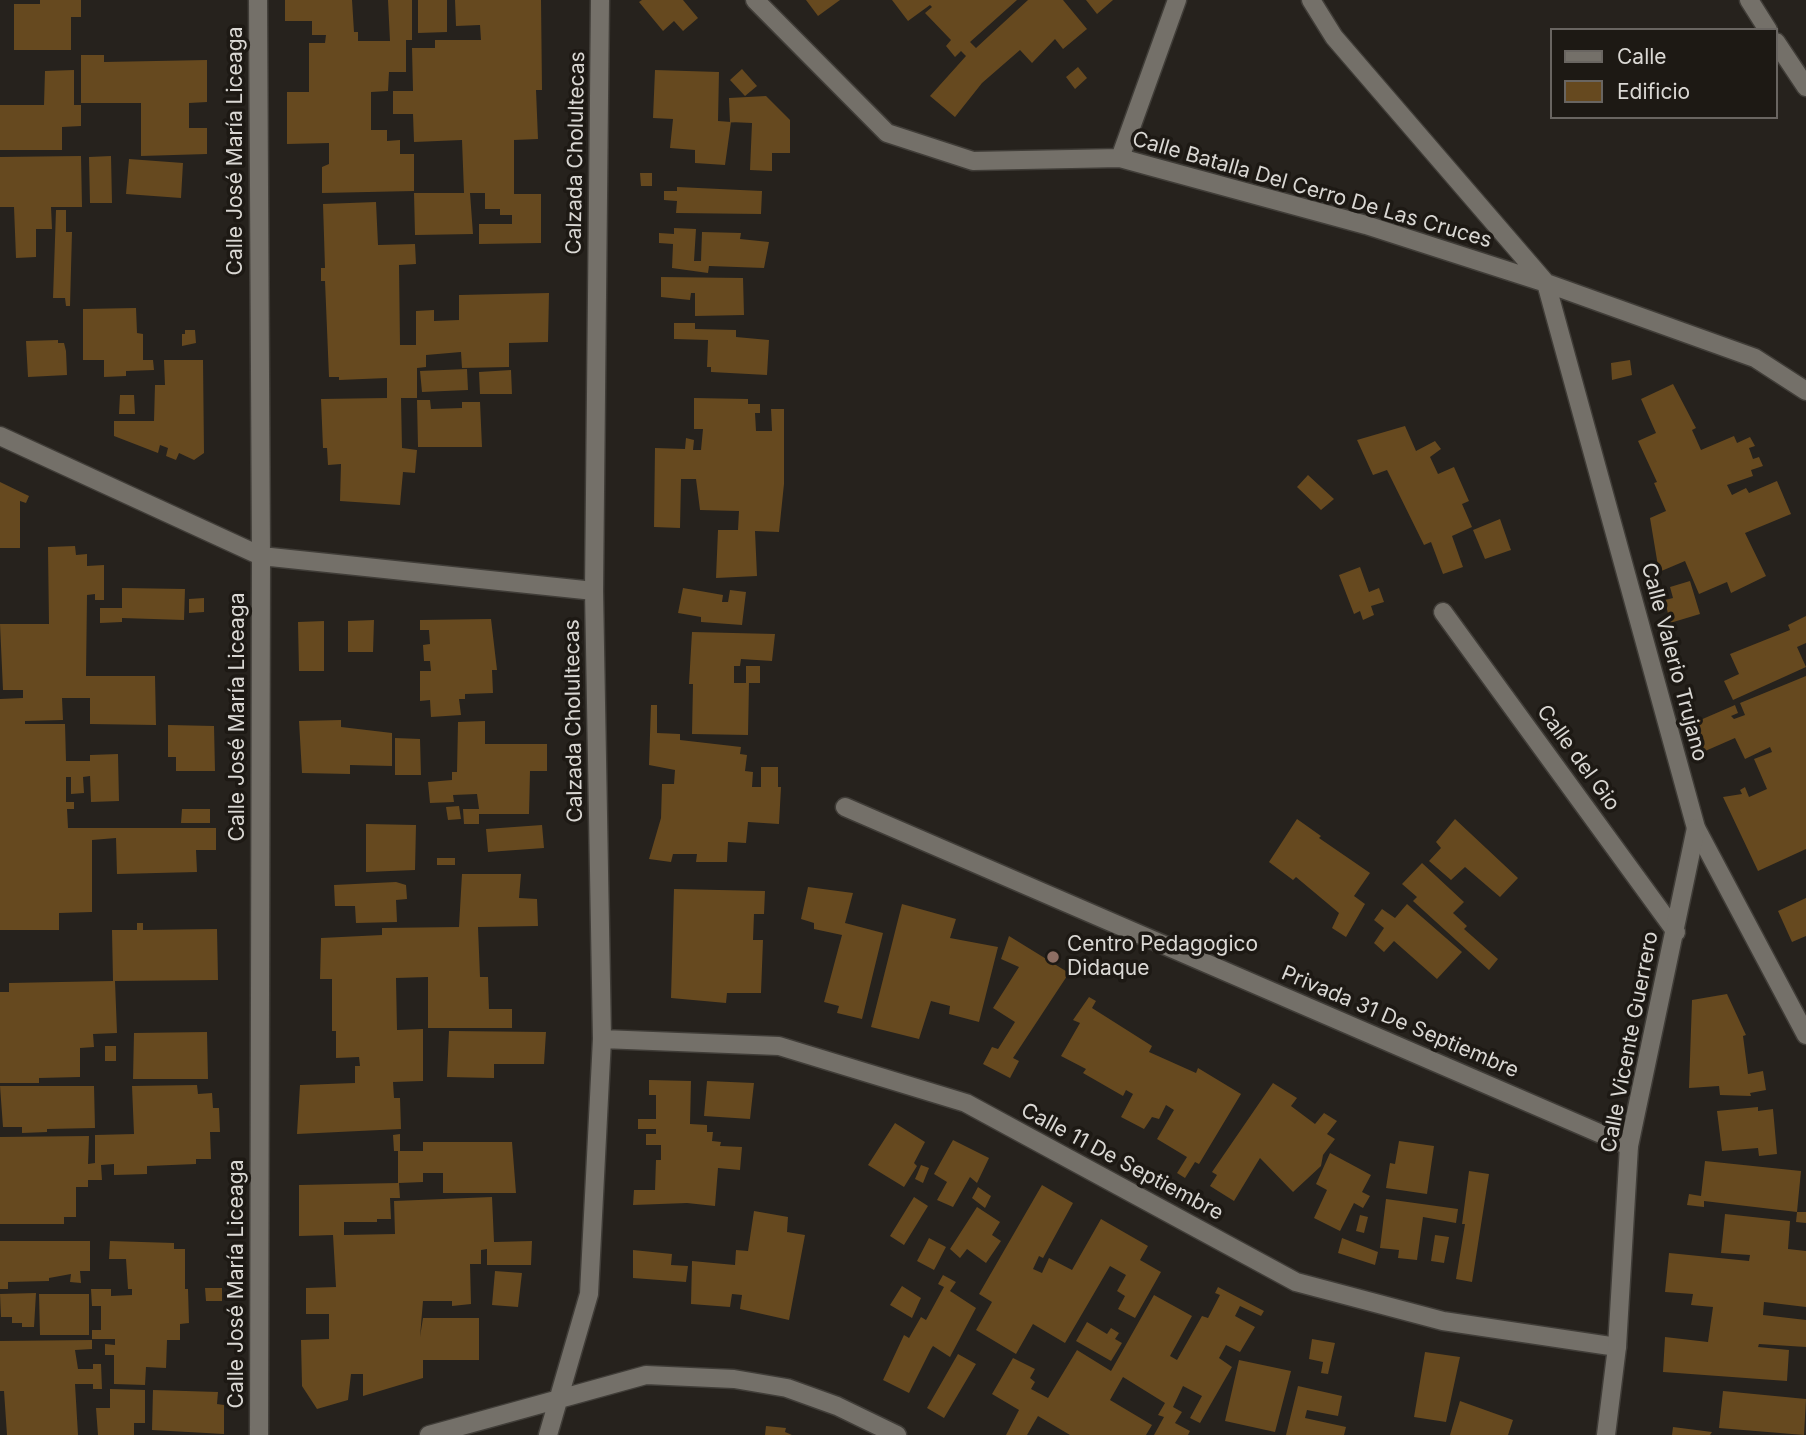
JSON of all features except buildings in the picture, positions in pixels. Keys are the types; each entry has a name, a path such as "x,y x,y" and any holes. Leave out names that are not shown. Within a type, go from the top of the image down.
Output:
{"street":[{"name":"Calle José María Liceaga","path":"258,0 261,556 259,1435"},
{"name":"Calzada Cholultecas","path":"548,1435 589,1294 602,1039 594,591 600,0"},
{"name":"Calle Batalla Del Cerro De Las Cruces","path":"755,0 887,133 973,161 1120,158 1366,225 1546,283 1755,358 1806,391"},
{"path":"1120,158 1177,0"},
{"path":"1311,0 1334,37 1546,283"},
{"path":"1749,0 1767,28"},
{"path":"1778,45 1806,87"},
{"name":"Calle Valerio Trujano","path":"1546,283 1696,828 1806,1035"},
{"path":"0,436 261,556 594,591"},
{"name":"Calle del Gio","path":"1443,612 1675,932"},
{"name":"Privada 31 De Septiembre","path":"845,807 1629,1146"},
{"name":"Calle Vicente Guerrero","path":"1606,1435 1617,1348 1629,1146 1696,828"},
{"name":"Calle 11 De Septiembre","path":"602,1039 779,1046 966,1103 1296,1282 1443,1321 1617,1348"},
{"path":"429,1435 646,1375 734,1379 787,1388 837,1406 897,1435"}],"place":[{"name":"Centro Pedagogico Didaque","path":"1053,957"}]}
